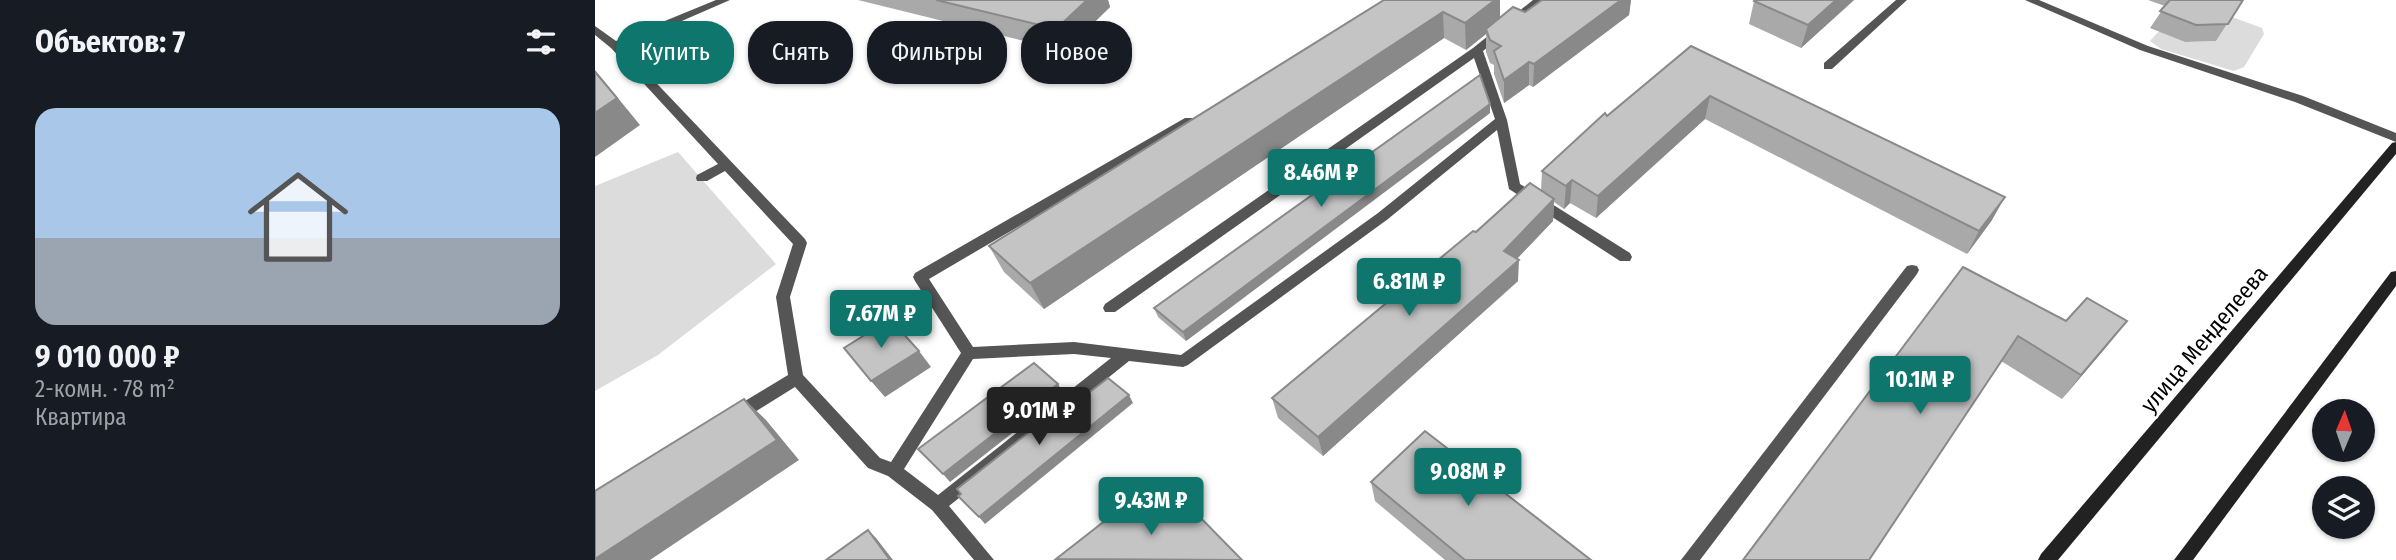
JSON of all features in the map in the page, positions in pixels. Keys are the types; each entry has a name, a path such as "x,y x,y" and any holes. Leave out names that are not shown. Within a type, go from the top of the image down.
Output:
{"main road":[{"name":"улица Менделеева","path":"2047,560 2396,146"},
{"path":"2183,560 2396,276"}],"lane":[{"path":"615,46 725,0"},
{"path":"1110,308 1477,50 1540,0"},
{"path":"1828,66 1902,0"},
{"path":"2031,0 2144,48 2299,99 2396,138"},
{"path":"596,34 615,46 800,243 783,297 796,378 874,463 894,471 937,505 985,560"},
{"path":"1477,50 1501,120 1514,186 1625,257"},
{"path":"969,353 921,277 1196,118"},
{"path":"969,353 1075,348 1183,361 1383,216 1501,120"},
{"path":"702,178 725,166"},
{"path":"1691,560 1912,271"},
{"path":"894,471 969,353"},
{"path":"937,505 1127,354"},
{"path":"725,422 796,378"}],"shaded area":[{"path":"2232,17 2262,28 2264,34 2244,67 2234,71 2161,49 2150,41 2159,31 2185,42 2216,41"},
{"path":"678,152 776,264 658,355 595,391 595,186"}],"building":[{"path":"936,0 1087,0 1065,21 1023,21"},
{"path":"1384,0 1495,0 1465,23 1443,12 1030,283 989,246"},
{"path":"1542,0 1621,0 1534,64 1529,62 1504,80 1494,51 1501,46 1490,40 1486,29 1513,7 1525,12"},
{"path":"1755,0 1836,0 1808,25"},
{"path":"2170,0 2243,0 2228,24 2196,25 2160,11"},
{"path":"1691,46 2005,197 1979,231 1710,96 1598,196 1572,180 1566,186 1542,171 1605,113 1607,116"},
{"path":"595,72 617,98 595,113"},
{"path":"1480,75 1490,104 1183,332 1154,308"},
{"path":"1530,183 1554,199 1504,251 1519,260 1318,437 1272,398 1473,231 1476,232"},
{"path":"1963,267 2066,321 2087,298 2127,321 2081,375 2018,336 1869,560 1743,560"},
{"path":"890,319 919,351 871,381 844,348"},
{"path":"1034,363 1058,384 943,474 918,449"},
{"path":"1108,378 1129,395 979,517 958,496 961,494 957,489 1072,398 1077,402"},
{"path":"744,399 777,440 595,559 595,491"},
{"path":"1425,431 1591,560 1465,560 1371,482"},
{"path":"1143,491 1173,522 1191,508 1242,560 1056,559"},
{"path":"868,530 890,560 826,560"}]}
